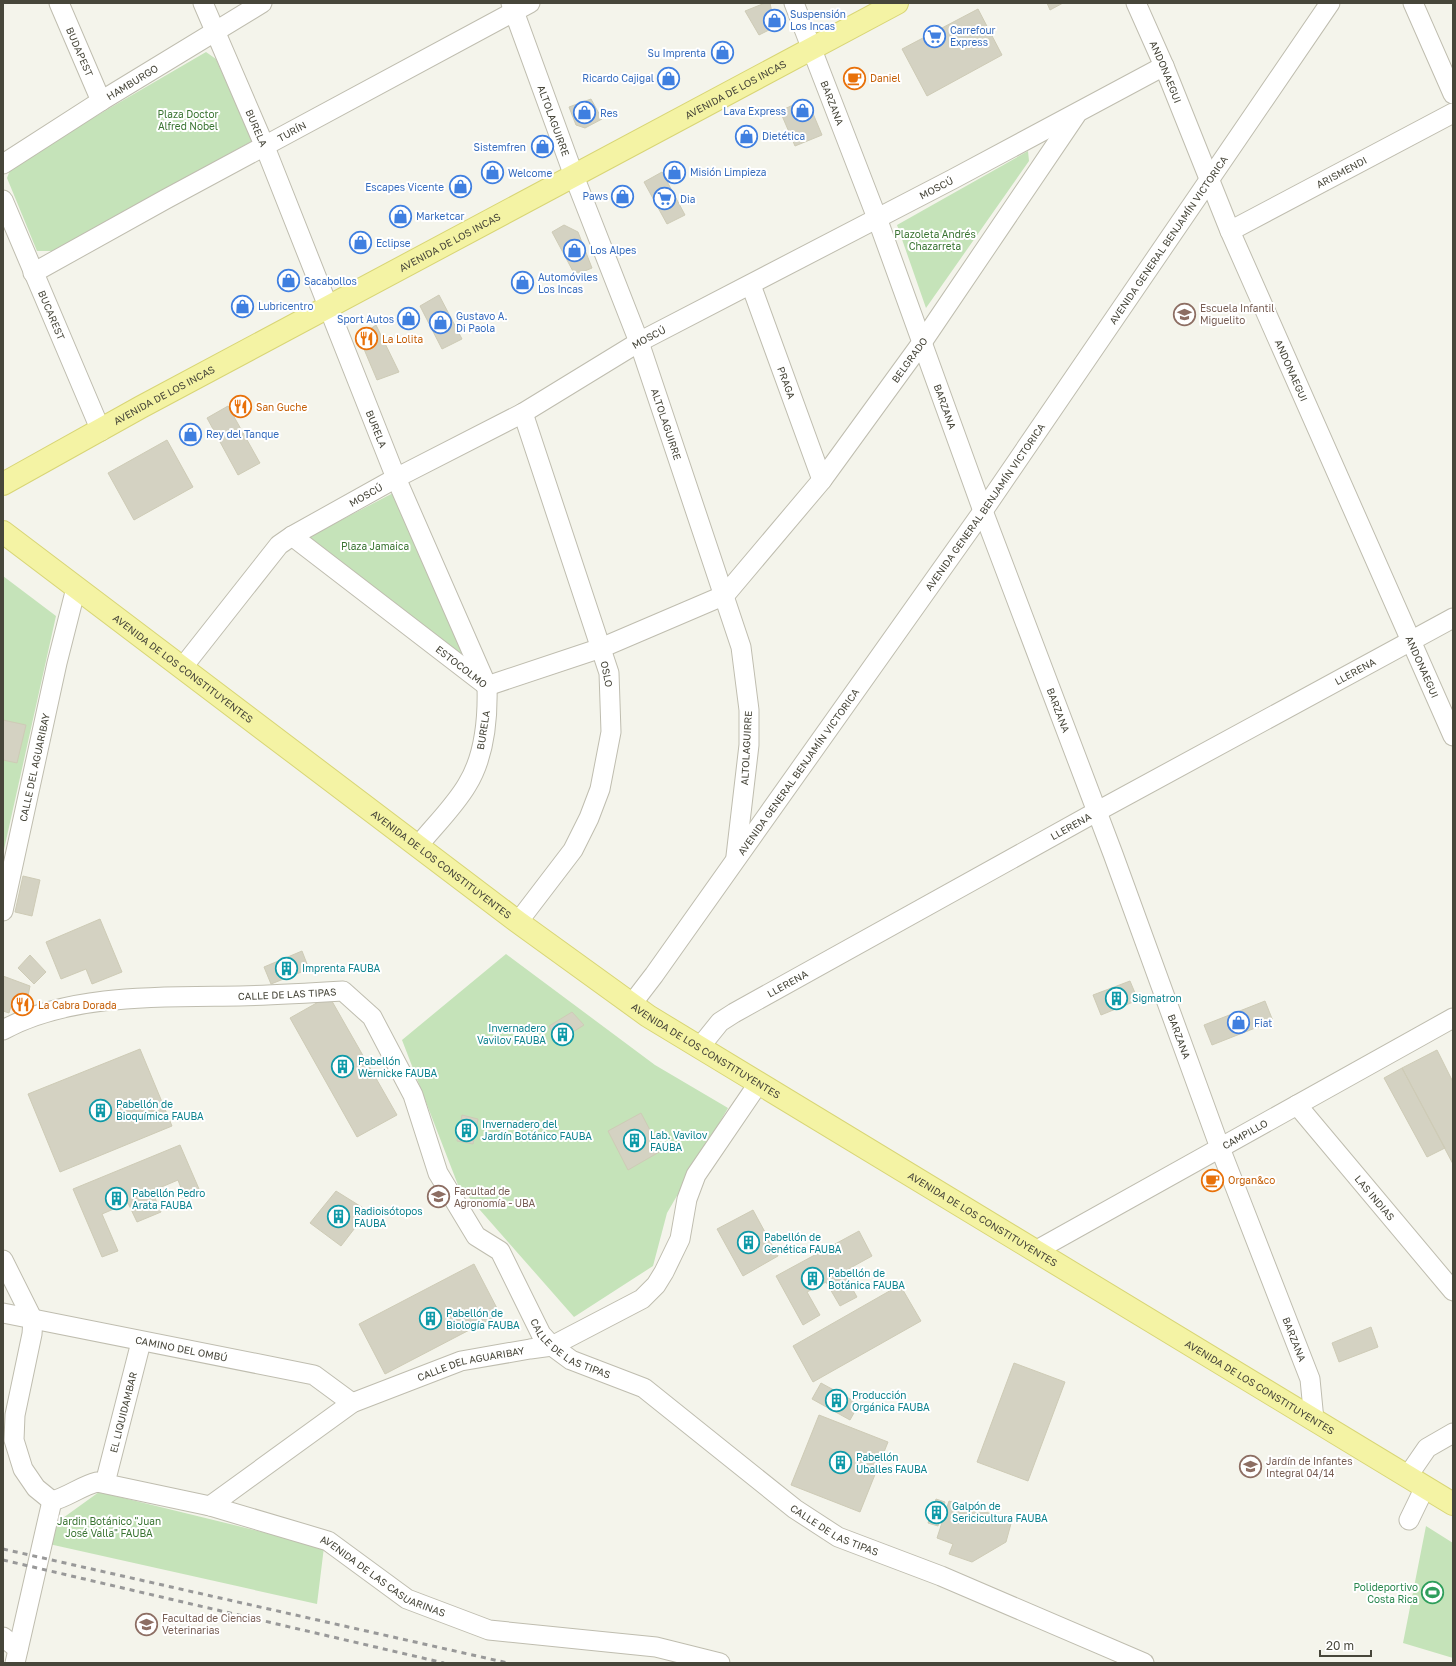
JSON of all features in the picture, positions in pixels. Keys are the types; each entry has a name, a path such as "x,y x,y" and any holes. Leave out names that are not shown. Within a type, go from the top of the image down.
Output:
{"main road":[{"name":"AVENIDA DE LOS INCAS","path":"3,484 141,407 328,309 897,3"},
{"name":"AVENIDA DE LOS CONSTITUYENTES","path":"3,532 518,922 631,1005 758,1084 1037,1250 1453,1504"}],"street":[{"name":"BUDAPEST","path":"59,3 101,101"},
{"name":"BURELA","path":"203,3 265,147 396,478 486,686 487,714 483,742 476,765 466,786 418,846"},
{"name":"HAMBURGO","path":"3,164 101,101 262,3"},
{"name":"BARZANA","path":"794,3 923,341 983,510 1220,1148 1310,1379 1314,1420"},
{"name":"ANDONAEGUI","path":"1136,3 1164,66 1230,231 1453,736"},
{"name":"AVENIDA GENERAL BENJAMÍN VICTORICA","path":"631,1005 654,975 983,510 1208,179 1330,3"},
{"path":"1413,3 1453,94"},
{"name":"TURÍN","path":"33,273 265,147 518,6"},
{"name":"ALTOLAGUIRRE","path":"518,6 574,176 640,342 741,647 749,710 748,753 735,860"},
{"name":"MOSCÚ","path":"182,668 279,544 292,536 396,478 523,414 640,342 1078,113 1164,66"},
{"name":"BELGRADO","path":"725,595 822,480 923,341 1078,113"},
{"name":"ARISMENDI","path":"1230,231 1453,113"},
{"name":"BUCAREST","path":"3,200 101,430"},
{"name":"PRAGA","path":"751,285 822,480"},
{"name":"OSLO","path":"518,922 573,850 589,818 600,788 611,732 609,673 523,414"},
{"name":"ESTOCOLMO","path":"292,536 486,686 600,648 725,595"},
{"name":"CALLE DEL AGUARIBAY","path":"3,911 76,588"},
{"name":"LLERENA","path":"699,1048 720,1022 734,1014 1096,812 1453,618"},
{"name":"CALLE DE LAS TIPAS","path":"3,1030 21,1020 52,1010 116,1000 146,997 244,996 343,991 372,1017 413,1095 438,1173 476,1236 500,1251 541,1334 552,1346 572,1360 644,1388 795,1509 838,1537 941,1576 1144,1663"},
{"name":"CAMPILLO","path":"1037,1250 1453,1018"},
{"name":"CALLE DEL AGUARIBAY","path":"210,1506 352,1403 461,1361 552,1346 642,1299 656,1285 680,1239 687,1199 696,1176 758,1084"},
{"name":"LAS INDIAS","path":"1297,1105 1453,1290"},
{"path":"3,1260 33,1320 32,1334 14,1415 14,1440 24,1469 36,1488 52,1501 17,1656"},
{"name":"CAMINO DEL OMBÚ","path":"3,1313 141,1342 314,1375 352,1403"},
{"name":"EL LIQUIDAMBAR","path":"105,1483 141,1342"},
{"path":"1409,1520 1416,1482 1427,1448 1453,1433"},
{"name":"AVENIDA DE LAS CASUARINAS","path":"52,1501 66,1497 89,1484 105,1483 210,1506 328,1541 407,1599 489,1630 656,1647 720,1663"},
{"path":"3,1637 17,1656"}],"green space":[{"name":"Plaza Doctor Alfred Nobel","path":"206,52 216,59 252,141 54,251 37,251 7,178 12,165"},
{"name":"Plazoleta Andrés Chazarreta","path":"1028,151 1029,161 926,308 897,225"},
{"name":"Plaza Jamaica","path":"395,492 472,670 303,540"},
{"path":"3,576 56,616 3,854"},
{"path":"506,954 655,1065 728,1108 667,1213 653,1266 574,1317 458,1185 402,1040"},
{"name":"Jardin Botánico \"Juan José Valla\" FAUBA","path":"99,1492 324,1547 317,1604 49,1544 56,1523"},
{"name":"Polideportivo Costa Rica","path":"1426,1526 1453,1543 1453,1658 1403,1643"}],"building":[{"path":"765,3 770,3 774,23 773,28 759,35 745,11"},
{"path":"1047,3 1063,3 1050,10"},
{"path":"978,9 1002,55 927,96 902,49"},
{"name":"Res","path":"591,99 602,119 585,128 576,125 569,107"},
{"path":"802,101 809,104 822,135 795,146 780,111"},
{"name":"Dia","path":"662,172 685,215 667,224 644,182"},
{"name":"Los Alpes","path":"564,225 578,232 592,268 575,275 552,232"},
{"name":"Gustavo A. Di Paola","path":"439,295 462,339 442,349 420,306"},
{"path":"376,325 399,372 377,380 361,342 363,334"},
{"path":"228,406 260,463 238,475 207,418"},
{"path":"167,440 193,487 134,520 108,473"},
{"path":"3,720 26,725 17,763 3,760"},
{"path":"23,876 40,880 32,916 15,912"},
{"path":"100,919 122,972 92,984 86,969 61,979 46,942"},
{"name":"Imprenta FAUBA","path":"302,951 309,969 271,984 264,967"},
{"path":"30,955 46,972 34,984 18,968"},
{"path":"3,976 30,986 27,1001 14,996 9,1013 3,1011"},
{"name":"Sigmatron","path":"1130,981 1138,1000 1101,1015 1093,995"},
{"name":"Pabellón Wernicke FAUBA","path":"329,996 397,1115 357,1137 290,1018"},
{"name":"Fiat","path":"1265,1001 1273,1021 1212,1045 1204,1025"},
{"name":"Invernadero Vavilov FAUBA","path":"572,1012 584,1025 557,1042 549,1026"},
{"name":"Pabellón de Bioquímica FAUBA","path":"140,1049 172,1126 60,1172 28,1094"},
{"path":"1437,1050 1453,1082 1453,1164 1402,1068"},
{"path":"1402,1068 1445,1148 1427,1157 1384,1078"},
{"name":"Lab. Vavilov FAUBA","path":"641,1113 661,1151 628,1170 608,1131"},
{"name":"Invernadero del Jardín Botánico FAUBA","path":"462,1115 478,1119 473,1144 457,1141"},
{"name":"Pabellón Pedro Arata FAUBA","path":"180,1145 199,1189 184,1196 178,1180 152,1191 161,1212 137,1222 128,1203 102,1214 118,1251 102,1257 73,1189"},
{"name":"Radioisótopos FAUBA","path":"336,1191 368,1211 341,1246 310,1223"},
{"name":"Pabellón de Genética FAUBA","path":"753,1210 778,1256 743,1276 717,1229"},
{"name":"Pabellón de Botánica FAUBA","path":"859,1231 872,1256 843,1272 857,1297 840,1306 826,1282 807,1292 820,1315 803,1325 776,1276"},
{"name":"Pabellón de Biología FAUBA","path":"474,1264 500,1314 385,1374 359,1324"},
{"path":"900,1285 921,1321 813,1382 793,1346"},
{"path":"1371,1327 1378,1347 1339,1362 1332,1343"},
{"path":"1014,1363 1065,1382 1028,1481 977,1462"},
{"name":"Producción Orgánica FAUBA","path":"821,1383 859,1404 850,1420 812,1399"},
{"name":"Pabellón Uballes FAUBA","path":"819,1415 888,1442 860,1512 791,1485"},
{"name":"Galpón de Sericicultura FAUBA","path":"936,1499 945,1502 938,1526 928,1523"},
{"path":"949,1501 1012,1520 1006,1542 972,1562 949,1554 953,1544 937,1538"}],"railway":[{"path":"3,1549 508,1663"},
{"path":"3,1560 444,1663"}],"place":[{"name":"Suspensión Los Incas","path":"775,20"},
{"name":"Carrefour Express","path":"935,36"},
{"name":"Su Imprenta","path":"722,53"},
{"name":"Ricardo Cajigal","path":"669,78"},
{"name":"Daniel","path":"854,78"},
{"name":"Lava Express","path":"802,111"},
{"name":"Res","path":"585,113"},
{"name":"Dietética","path":"747,136"},
{"name":"Sistemfren","path":"542,147"},
{"name":"Misión Limpieza","path":"674,172"},
{"name":"Welcome","path":"493,173"},
{"name":"Escapes Vicente","path":"460,187"},
{"name":"Paws","path":"623,196"},
{"name":"Dia","path":"665,199"},
{"name":"Marketcar","path":"400,216"},
{"name":"Eclipse","path":"361,243"},
{"name":"Los Alpes","path":"574,250"},
{"name":"Sacabollos","path":"288,281"},
{"name":"Automóviles Los Incas","path":"522,283"},
{"name":"Lubricentro","path":"243,306"},
{"name":"Escuela Infantil Miguelito","path":"1185,314"},
{"name":"Sport Autos","path":"409,319"},
{"name":"Gustavo A. Di Paola","path":"441,322"},
{"name":"La Lolita","path":"367,339"},
{"name":"San Guche","path":"240,407"},
{"name":"Rey del Tanque","path":"191,434"},
{"name":"Imprenta FAUBA","path":"287,968"},
{"name":"Sigmatron","path":"1116,998"},
{"name":"La Cabra Dorada","path":"22,1005"},
{"name":"Fiat","path":"1239,1023"},
{"name":"Invernadero Vavilov FAUBA","path":"562,1034"},
{"name":"Pabellón Wernicke FAUBA","path":"343,1067"},
{"name":"Pabellón de Bioquímica FAUBA","path":"100,1110"},
{"name":"Invernadero del Jardín Botánico FAUBA","path":"467,1130"},
{"name":"Lab. Vavilov FAUBA","path":"634,1141"},
{"name":"Organ&co","path":"1212,1180"},
{"name":"Facultad de Agronomía - UBA","path":"439,1197"},
{"name":"Pabellón Pedro Arata FAUBA","path":"117,1199"},
{"name":"Radioisótopos FAUBA","path":"339,1217"},
{"name":"Pabellón de Genética FAUBA","path":"748,1243"},
{"name":"Pabellón de Botánica FAUBA","path":"812,1279"},
{"name":"Pabellón de Biología FAUBA","path":"430,1319"},
{"name":"Producción Orgánica FAUBA","path":"836,1401"},
{"name":"Pabellón Uballes FAUBA","path":"840,1463"},
{"name":"Jardín de Infantes Integral 04/14","path":"1250,1467"},
{"name":"Galpón de Sericicultura FAUBA","path":"937,1512"},
{"name":"Polideportivo Costa Rica","path":"1433,1593"},
{"name":"Facultad de Ciencias Veterinarias","path":"146,1624"}]}
